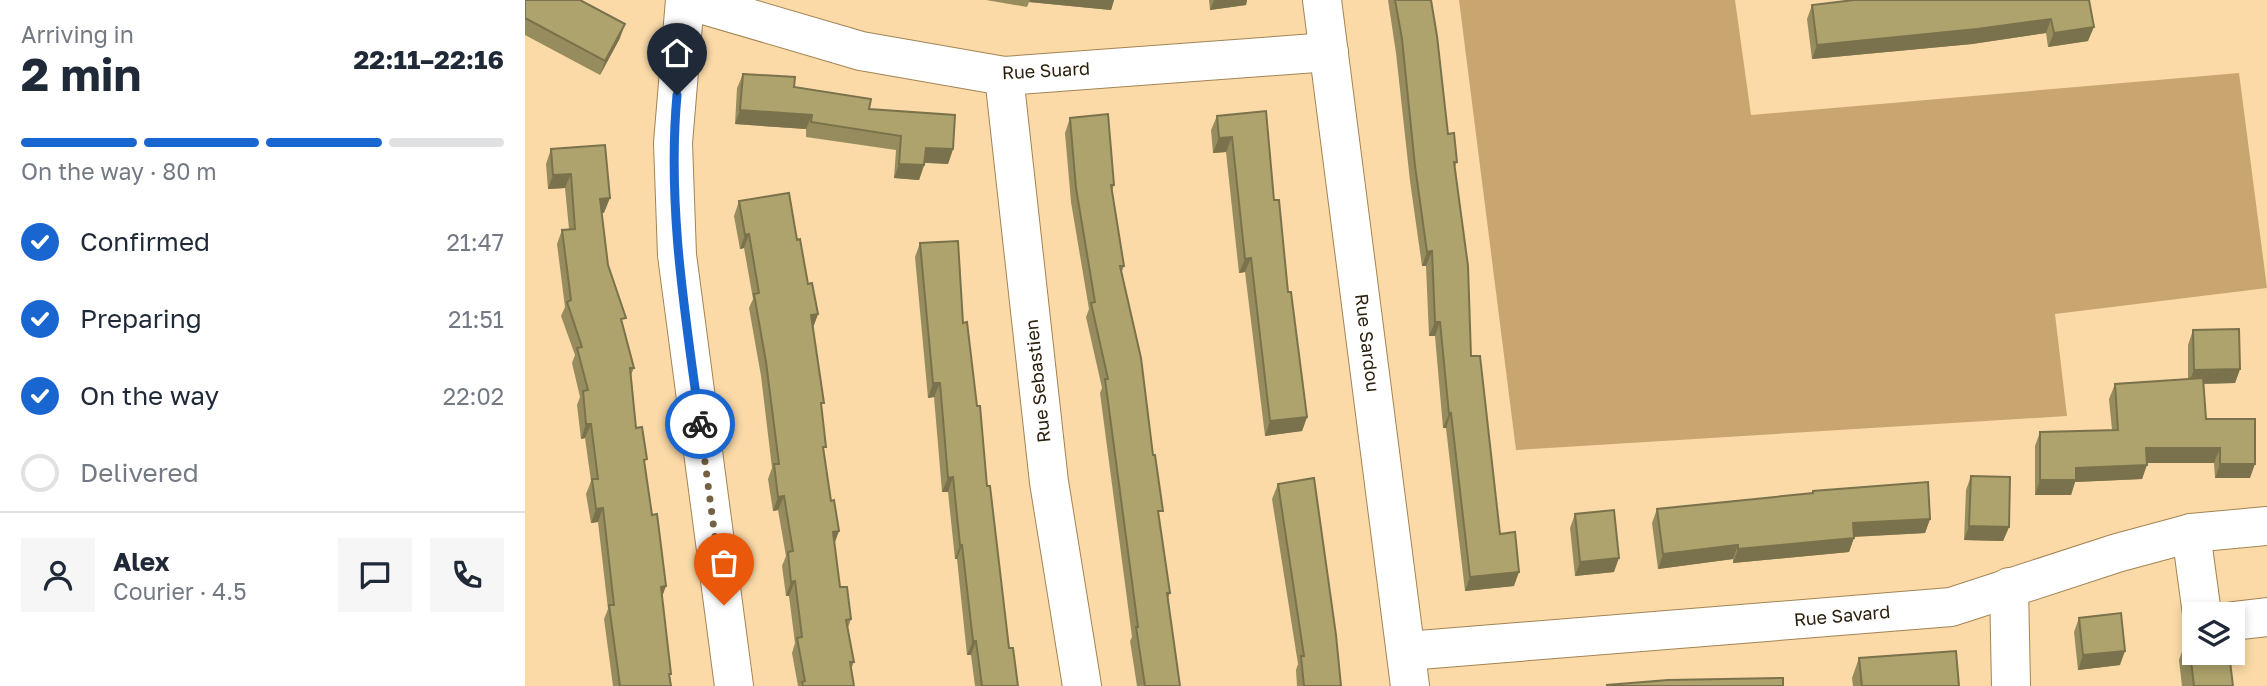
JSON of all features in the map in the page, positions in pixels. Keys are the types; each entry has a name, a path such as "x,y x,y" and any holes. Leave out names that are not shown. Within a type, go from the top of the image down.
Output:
{"street":[{"name":"Rue Suard","path":"686,0 860,51 1004,76 1329,52"},
{"path":"686,0 673,143 677,255 734,686"},
{"name":"Rue Sardou","path":"1322,0 1409,669"},
{"name":"Rue Sebastien","path":"1004,76 1049,482 1082,686"},
{"name":"Rue Savard","path":"1409,669 1951,607 2117,553 2191,533 2267,526"},
{"path":"2191,533 2200,602"},
{"path":"2009,587 2011,686"},
{"path":"2245,620 2267,617"}],"shaded area":[{"path":"1459,0 1735,0 1751,115 2239,73 2267,288 2055,314 2067,416 1516,450"}],"building":[{"path":"525,0 580,0 625,24 605,61 525,18"},
{"path":"1395,0 1431,0 1448,134 1454,133 1457,162 1454,162 1468,266 1471,356 1480,356 1500,534 1515,532 1519,572 1470,577 1440,322 1435,322 1432,251 1427,252"},
{"path":"1854,0 2089,0 2094,27 2054,33 2051,19 1817,45 1812,5"},
{"path":"743,74 795,77 794,87 871,99 869,109 955,115 953,149 926,148 924,165 899,164 901,136 811,122 812,115 740,110"},
{"path":"1266,111 1274,200 1279,200 1288,292 1291,292 1307,417 1270,421 1251,258 1245,259 1232,137 1219,138 1217,116"},
{"path":"1108,114 1114,185 1111,185 1124,266 1120,266 1141,358 1163,511 1158,511 1180,686 1145,686 1105,379 1108,379 1091,303 1095,302 1076,188 1070,118"},
{"path":"605,145 610,198 600,199 608,265 626,318 621,319 634,368 630,368 636,428 642,427 652,515 657,514 666,586 661,587 671,686 620,686 609,605 614,605 603,508 596,509 592,479 598,479 591,424 586,424 583,391 588,390 577,348 582,347 567,302 571,300 562,230 575,229 571,174 553,175 551,149"},
{"path":"789,193 797,240 800,239 808,284 812,283 818,314 811,315 824,403 821,403 826,447 823,447 831,501 834,500 839,531 833,532 840,587 847,587 851,619 846,620 854,662 850,662 854,686 803,686 802,682 805,681 797,638 802,637 795,581 791,582 788,552 793,551 784,496 778,497 774,464 779,464 754,294 759,293 749,234 745,235 739,201"},
{"path":"958,241 963,323 967,322 977,406 980,406 987,486 990,486 1009,648 1013,648 1018,686 982,686 976,641 973,641 953,477 948,478 940,383 933,383 920,243"},
{"path":"2239,329 2240,369 2194,370 2193,330"},
{"path":"2203,378 2206,419 2255,419 2255,464 2220,464 2220,448 2146,448 2147,465 2076,468 2076,480 2040,480 2040,432 2118,430 2115,384"},
{"path":"1971,476 2010,477 2009,527 1969,526"},
{"path":"1314,478 1341,686 1304,686 1301,656 1304,656 1278,484"},
{"path":"1928,482 1930,519 1853,523 1854,538 1738,549 1738,545 1663,554 1657,509 1813,491"},
{"path":"1614,510 1619,558 1580,562 1575,514"},
{"path":"2121,613 2125,651 2083,655 2079,618"},
{"path":"1956,651 1959,686 1862,686 1859,658"},
{"path":"2192,665 2230,665 2233,686 2194,686"},
{"path":"1783,678 1783,686 1607,686 1668,680"}],"way so far":[{"path":"700,424 724,605"}],"route":[{"path":"677,95 673,143 677,255 700,424"}]}
